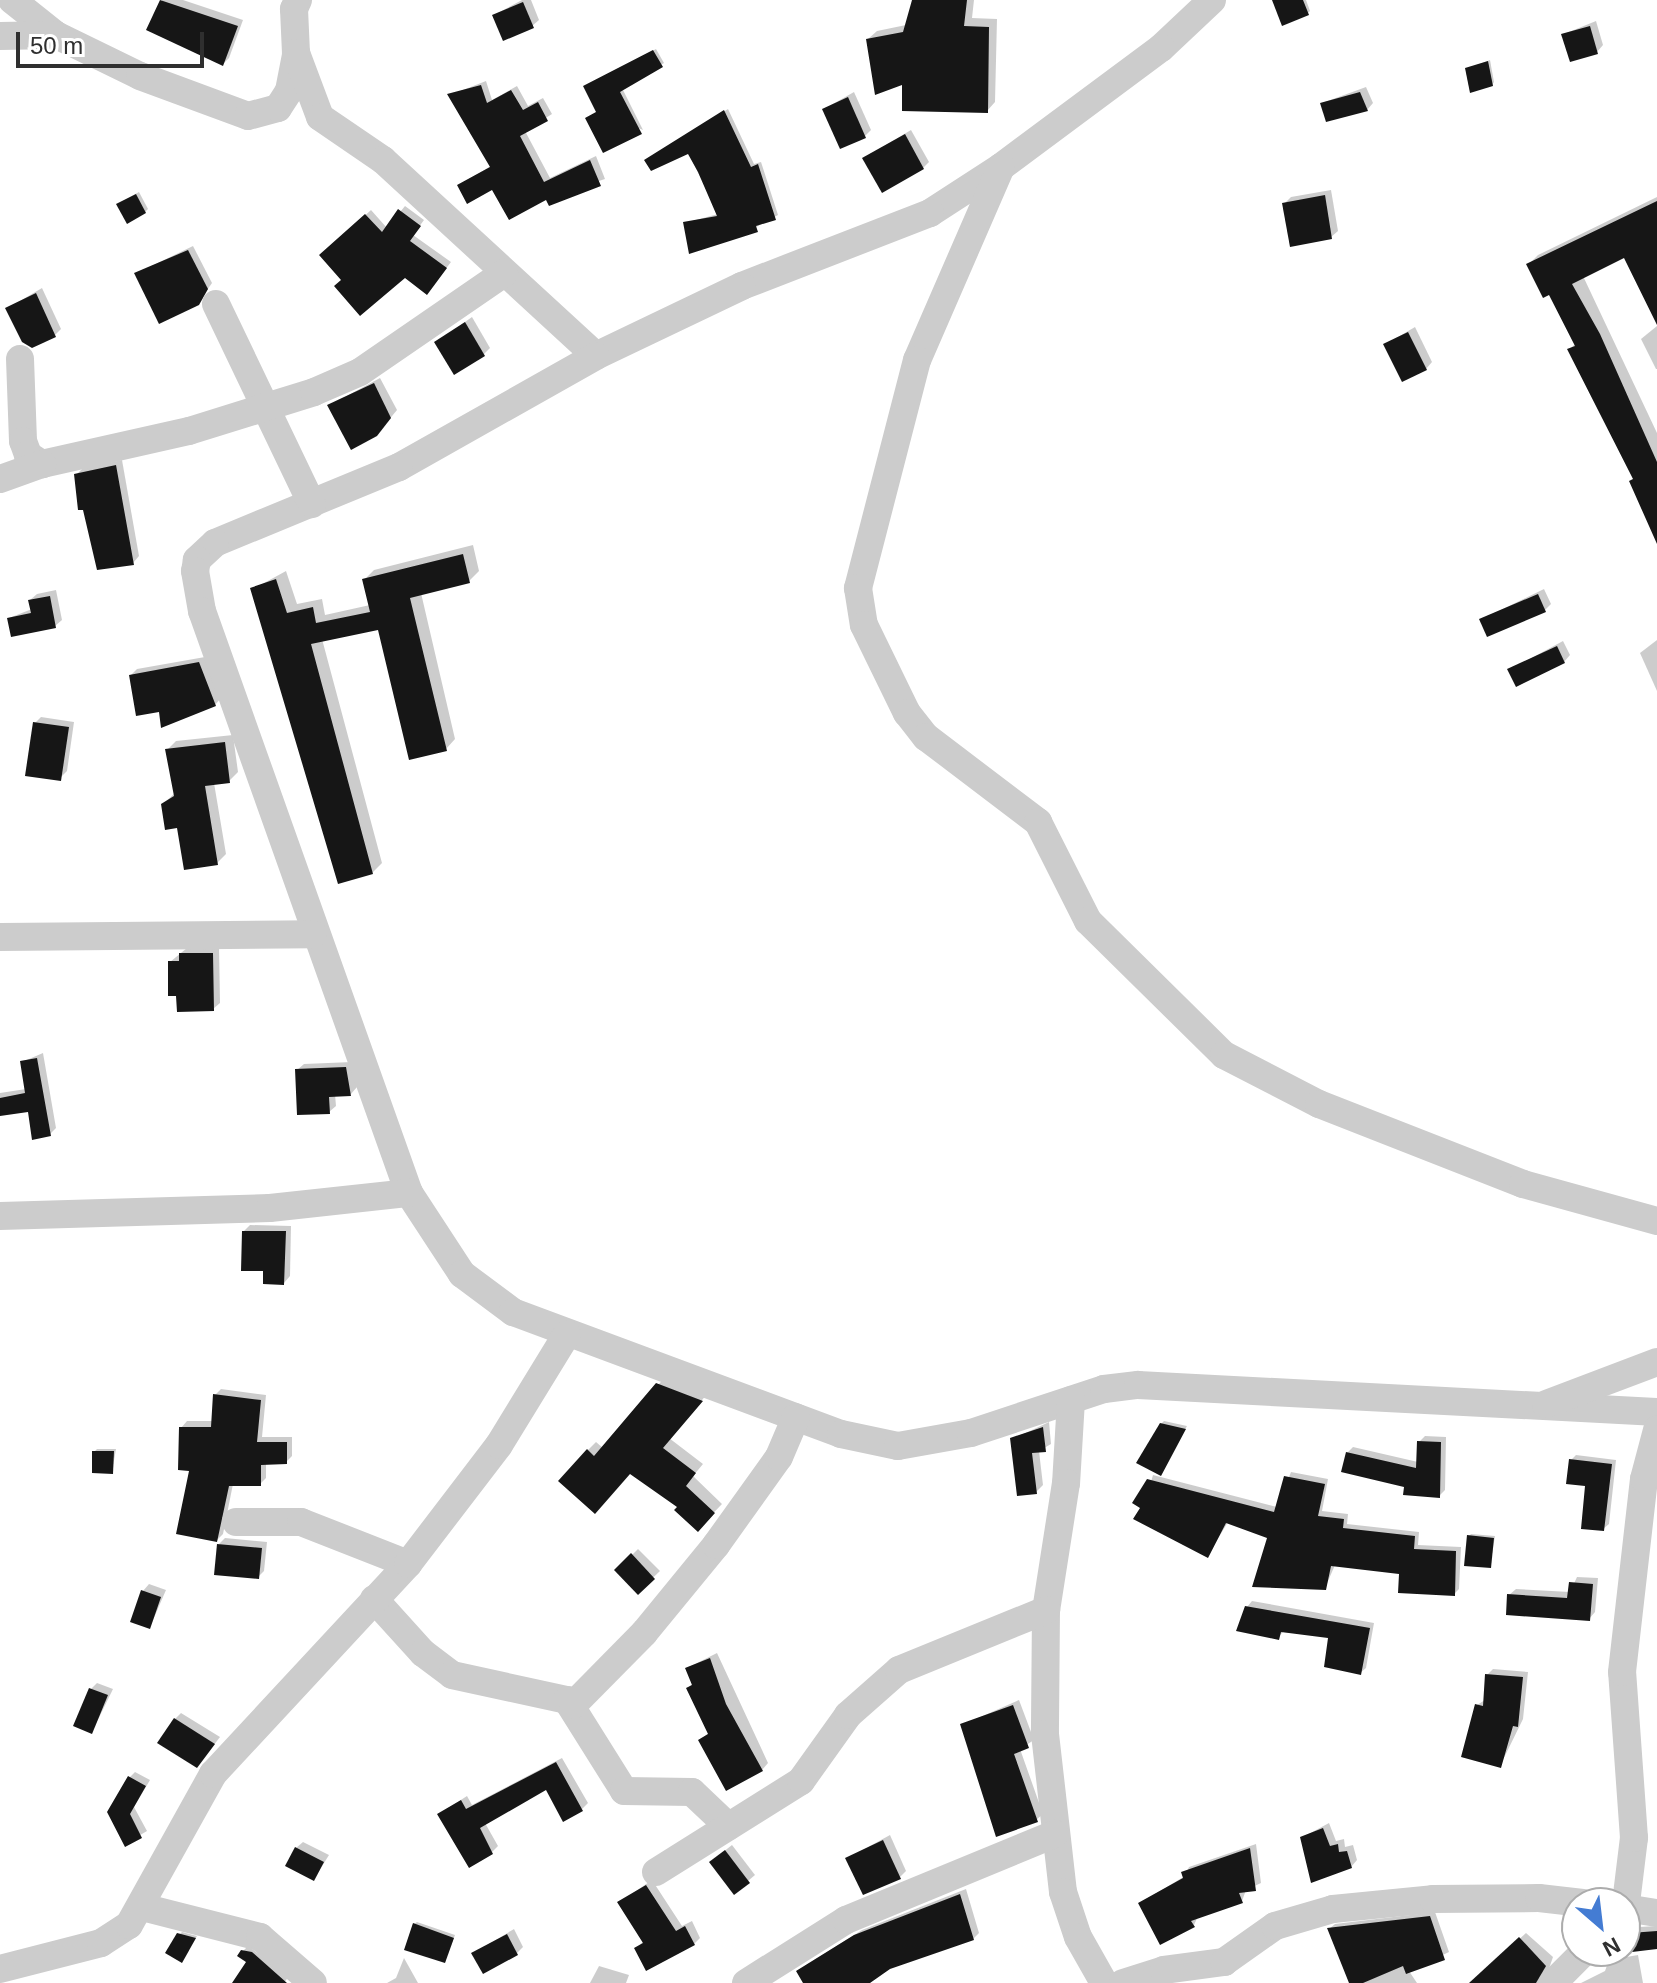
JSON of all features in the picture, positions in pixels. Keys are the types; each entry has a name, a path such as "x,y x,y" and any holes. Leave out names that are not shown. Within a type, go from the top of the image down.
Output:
{"street":[{"path":"12,0 56,35 140,76 248,116 278,108 289,91 296,53 294,9 298,0"},
{"path":"1212,0 1161,48 1001,167 930,213 742,286 596,356 453,441 215,543 197,560 195,571 202,611 290,848 313,934 409,1193 434,1236 484,1294 513,1312 841,1434 917,1446 1011,1422 1071,1400 1138,1385 1657,1412"},
{"path":"0,36 56,35"},
{"path":"296,53 320,117 332,130 383,160 596,356"},
{"path":"1001,167 917,360 858,588 864,625 907,713 926,737 1038,822 1088,921 1163,1001 1233,1061 1319,1104 1523,1184 1657,1221"},
{"path":"0,479 42,464 264,409 360,372 504,273"},
{"path":"216,304 312,504"},
{"path":"20,359 23,441 28,455 42,464"},
{"path":"0,937 313,934"},
{"path":"0,1216 270,1208 409,1193"},
{"path":"0,1969 101,1943 116,1936 142,1907 178,1830 213,1774 408,1564 499,1445 567,1334"},
{"path":"1540,1408 1657,1362"},
{"path":"1071,1400 1066,1483 1046,1610 1045,1734 1055,1834 1070,1916 1104,1983"},
{"path":"573,1705 644,1633 716,1545 779,1457 796,1417"},
{"path":"1628,1887 1634,1838 1622,1672 1641,1495 1657,1430"},
{"path":"236,1522 301,1522 408,1564"},
{"path":"374,1599 423,1653 452,1675 535,1690 573,1705 624,1791 692,1792 728,1826"},
{"path":"656,1872 809,1774 848,1715 899,1670 1046,1610"},
{"path":"746,1983 846,1920 1055,1834"},
{"path":"1123,1983 1164,1970 1224,1962 1275,1926 1333,1909 1433,1899 1561,1900"},
{"path":"142,1907 260,1937 313,1983"},
{"path":"1553,1983 1569,1967"}],"building":[{"path":"160,0 238,26 223,66 146,30"},
{"path":"912,0 967,0 964,26 989,27 988,113 902,111 902,85 875,95 866,39 903,32"},
{"path":"1272,0 1303,0 1309,15 1282,26"},
{"path":"523,2 534,28 503,41 492,15"},
{"path":"1590,26 1598,54 1570,62 1561,34"},
{"path":"653,50 663,67 620,92 642,134 603,153 585,118 596,112 583,86"},
{"path":"1488,61 1493,86 1470,93 1465,68"},
{"path":"481,85 487,103 511,90 523,110 538,102 548,121 520,136 544,182 590,160 601,186 549,206 546,200 509,220 492,190 467,204 457,185 490,167 447,94"},
{"path":"1360,92 1368,111 1326,122 1320,103"},
{"path":"848,97 866,138 840,149 822,109"},
{"path":"724,110 751,167 758,164 776,220 756,226 758,232 689,254 683,222 717,216 698,172 688,154 651,171 644,160"},
{"path":"905,134 924,169 882,193 862,158"},
{"path":"136,194 146,213 127,224 116,204"},
{"path":"1325,195 1332,239 1290,247 1282,203"},
{"path":"1657,201 1657,325 1624,258 1572,284 1600,334 1657,462 1657,544 1629,481 1633,479 1567,349 1575,346 1549,295 1543,298 1526,264"},
{"path":"398,209 421,226 410,241 447,268 427,295 405,278 360,316 334,286 341,280 319,255 365,214 382,232"},
{"path":"188,250 208,289 199,305 159,324 134,273"},
{"path":"36,293 56,337 32,348 22,342 5,308"},
{"path":"465,322 485,356 454,375 434,342"},
{"path":"1408,332 1427,370 1402,382 1383,344"},
{"path":"374,383 391,418 377,436 351,450 327,405"},
{"path":"116,465 134,565 97,570 83,510 78,510 74,474"},
{"path":"463,554 470,583 410,598 447,751 409,760 378,630 311,644 373,874 338,884 250,588 276,579 287,613 313,607 316,623 370,612 362,579"},
{"path":"1538,594 1546,612 1487,637 1479,619"},
{"path":"50,596 56,628 11,637 7,618 31,613 28,600"},
{"path":"1557,646 1565,663 1516,687 1507,669"},
{"path":"199,662 216,706 161,728 159,712 136,716 129,675"},
{"path":"33,722 69,727 61,781 25,776"},
{"path":"225,742 230,783 205,786 218,865 184,870 177,828 165,830 161,804 174,796 165,749"},
{"path":"179,953 213,953 214,1011 177,1012 176,996 168,996 168,961 179,961"},
{"path":"37,1058 51,1136 32,1140 28,1112 0,1116 0,1098 25,1093 20,1061"},
{"path":"346,1067 351,1096 329,1097 330,1114 297,1115 295,1069"},
{"path":"242,1231 286,1231 284,1285 263,1284 263,1271 241,1271"},
{"path":"656,1383 703,1401 663,1448 696,1473 686,1486 715,1513 698,1532 674,1510 677,1507 630,1474 595,1514 558,1481 587,1449 594,1456"},
{"path":"213,1394 261,1400 257,1442 287,1442 287,1464 261,1465 261,1486 229,1486 217,1542 176,1534 189,1471 178,1470 179,1427 211,1427"},
{"path":"1160,1423 1186,1429 1161,1476 1136,1463"},
{"path":"1043,1427 1046,1452 1032,1453 1037,1494 1017,1496 1010,1438"},
{"path":"1417,1441 1441,1442 1440,1498 1403,1495 1404,1487 1341,1472 1346,1452 1416,1468"},
{"path":"92,1451 114,1451 113,1474 92,1473"},
{"path":"1569,1459 1612,1464 1604,1531 1581,1529 1585,1486 1566,1484"},
{"path":"1284,1476 1325,1484 1318,1516 1344,1519 1343,1528 1415,1536 1414,1549 1456,1551 1455,1596 1398,1593 1399,1574 1331,1566 1326,1590 1252,1587 1267,1538 1226,1523 1208,1558 1133,1519 1140,1508 1132,1503 1147,1479 1274,1512"},
{"path":"1467,1535 1494,1538 1491,1568 1464,1566"},
{"path":"217,1544 262,1548 259,1579 214,1575"},
{"path":"631,1553 655,1579 638,1595 614,1570"},
{"path":"1569,1582 1593,1584 1590,1621 1506,1615 1507,1594 1567,1598"},
{"path":"141,1590 161,1597 150,1629 130,1622"},
{"path":"1245,1606 1370,1628 1361,1675 1324,1667 1328,1638 1281,1632 1279,1640 1236,1631"},
{"path":"710,1658 726,1704 763,1771 726,1791 698,1740 708,1734 686,1688 692,1685 685,1668"},
{"path":"1485,1674 1523,1677 1518,1727 1513,1726 1501,1768 1461,1757 1475,1704 1483,1706"},
{"path":"89,1688 108,1695 92,1734 73,1726"},
{"path":"1013,1705 1029,1748 1014,1754 1038,1822 996,1837 960,1724"},
{"path":"174,1718 215,1744 197,1768 157,1743"},
{"path":"556,1762 583,1811 563,1822 546,1790 480,1828 493,1854 469,1868 437,1814 461,1800 466,1809"},
{"path":"128,1776 146,1786 130,1814 142,1838 125,1847 107,1812"},
{"path":"1323,1828 1330,1846 1338,1844 1339,1852 1347,1851 1352,1868 1311,1883 1300,1837"},
{"path":"883,1840 901,1879 863,1895 845,1858"},
{"path":"295,1847 324,1862 314,1881 285,1866"},
{"path":"1250,1848 1256,1891 1239,1893 1243,1903 1191,1921 1195,1927 1160,1945 1138,1903 1183,1878 1181,1872"},
{"path":"725,1850 750,1883 734,1895 709,1862"},
{"path":"646,1885 676,1931 685,1926 695,1945 646,1971 634,1948 643,1943 617,1902"},
{"path":"960,1894 974,1940 890,1969 870,1983 803,1983 796,1971 854,1935"},
{"path":"1430,1916 1445,1960 1406,1974 1403,1966 1363,1983 1349,1983 1327,1928"},
{"path":"413,1923 454,1938 445,1963 404,1950"},
{"path":"1657,1931 1657,1949 1641,1951 1641,1932"},
{"path":"177,1933 196,1938 182,1963 165,1953"},
{"path":"507,1934 518,1955 483,1974 471,1953"},
{"path":"1519,1937 1546,1966 1536,1983 1469,1983"},
{"path":"241,1950 252,1952 287,1983 232,1983 246,1962 237,1956"}]}
